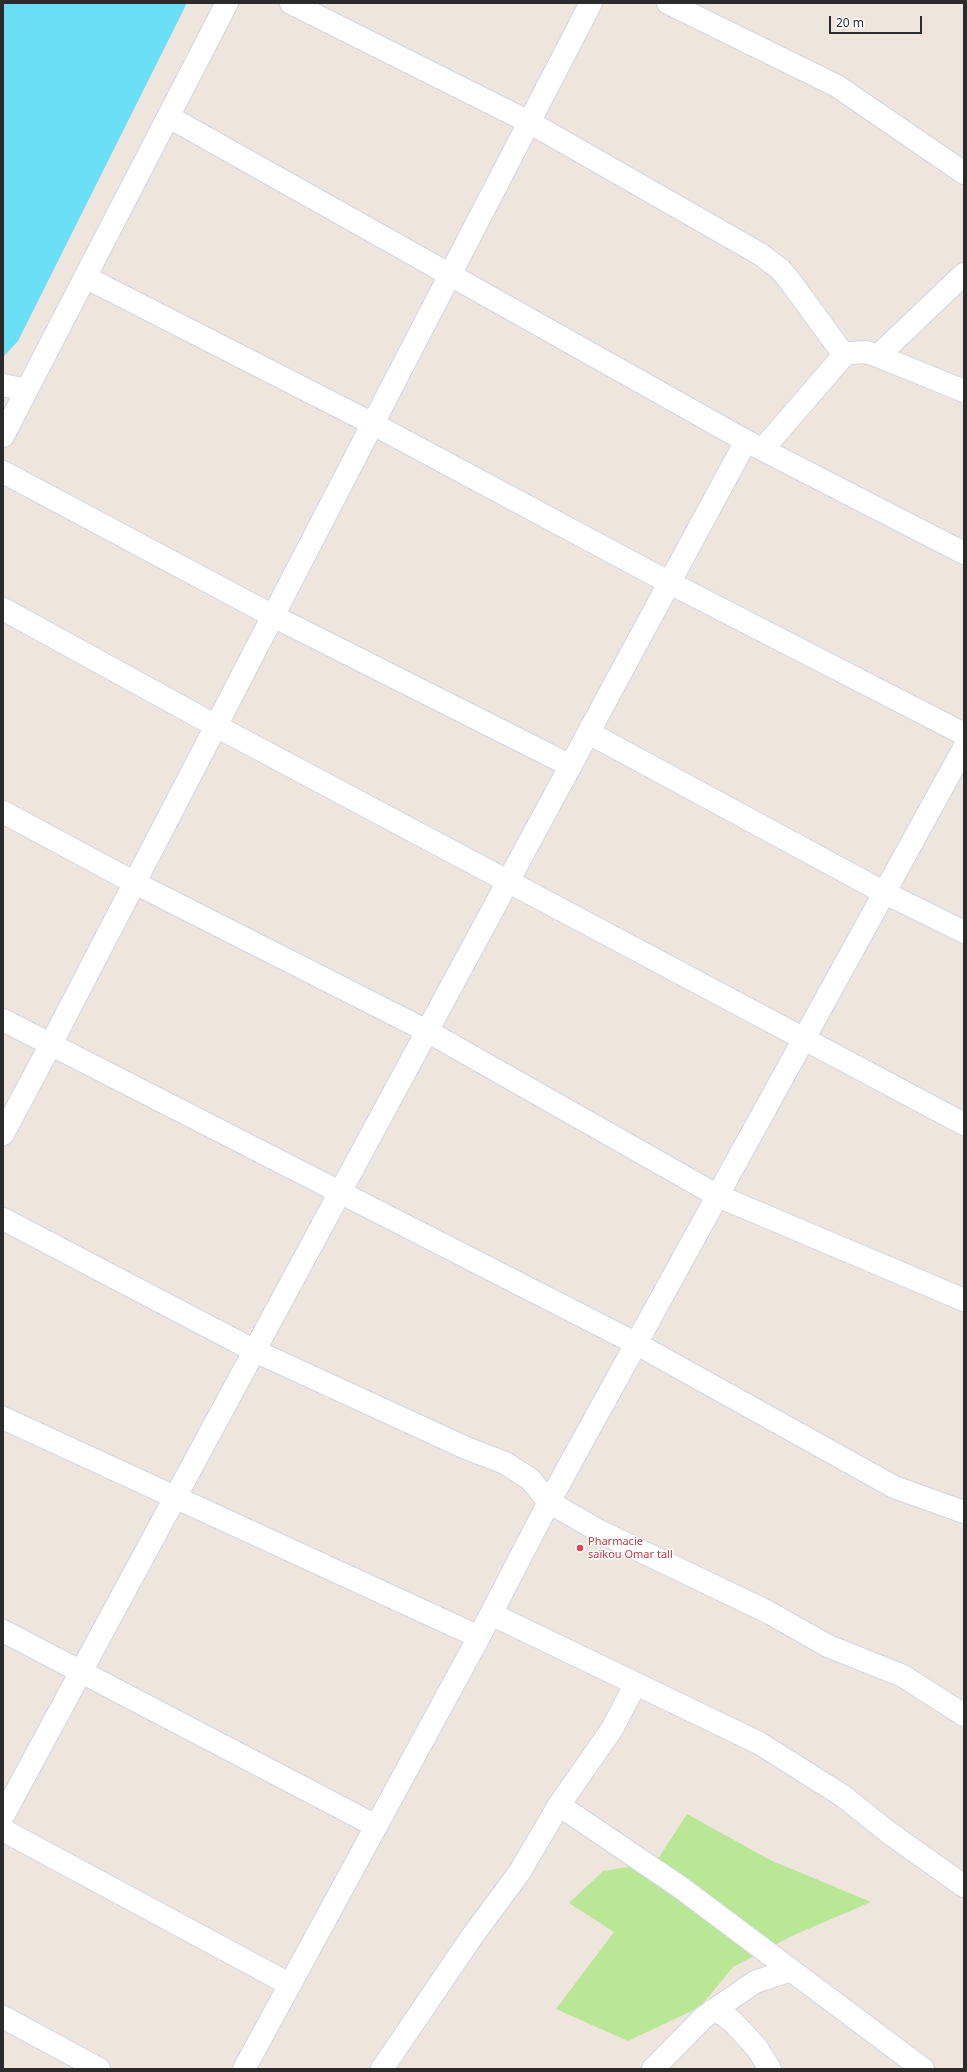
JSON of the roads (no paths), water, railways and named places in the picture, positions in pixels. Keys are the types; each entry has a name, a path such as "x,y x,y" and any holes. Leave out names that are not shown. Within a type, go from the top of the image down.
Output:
{"street":[{"path":"3,436 227,3"},
{"path":"291,3 529,122 760,254 780,269 790,281 844,355"},
{"path":"3,1134 591,3"},
{"path":"668,3 837,86 964,173"},
{"path":"169,117 755,445 964,553"},
{"path":"878,356 964,274"},
{"path":"85,277 373,424 670,583 964,734"},
{"path":"3,1816 670,583 755,445 844,355 858,352 878,356 964,391"},
{"path":"3,385 26,390"},
{"path":"3,472 273,616 571,766"},
{"path":"3,609 216,726 509,880 964,1124"},
{"path":"589,733 883,892 964,932"},
{"path":"244,2069 479,1637 549,1502 638,1344 883,892 964,748"},
{"path":"3,812 134,883 427,1031 718,1196 964,1300"},
{"path":"3,1020 638,1344 894,1487 964,1512"},
{"path":"3,1219 255,1351 466,1448 505,1463 530,1479 549,1502 599,1531 768,1612 828,1646 903,1676 964,1715"},
{"path":"3,1418 479,1637"},
{"path":"491,1614 635,1685 759,1743 844,1796 888,1832 964,1886"},
{"path":"3,1631 376,1826"},
{"path":"382,2069 473,1934 519,1873 559,1806 612,1728 635,1685"},
{"path":"559,1806 680,1886 923,2069"},
{"path":"3,1830 289,1984"},
{"path":"653,2069 688,2032 712,2012 755,1982 791,1970"},
{"path":"712,2012 723,2014 734,2023 756,2048 770,2069"},
{"path":"3,2017 99,2069"}],"water":[{"path":"3,3 187,3 18,341 3,357"}],"place":[{"name":"Pharmacie saïkou Omar tall","path":"580,1548"}]}
